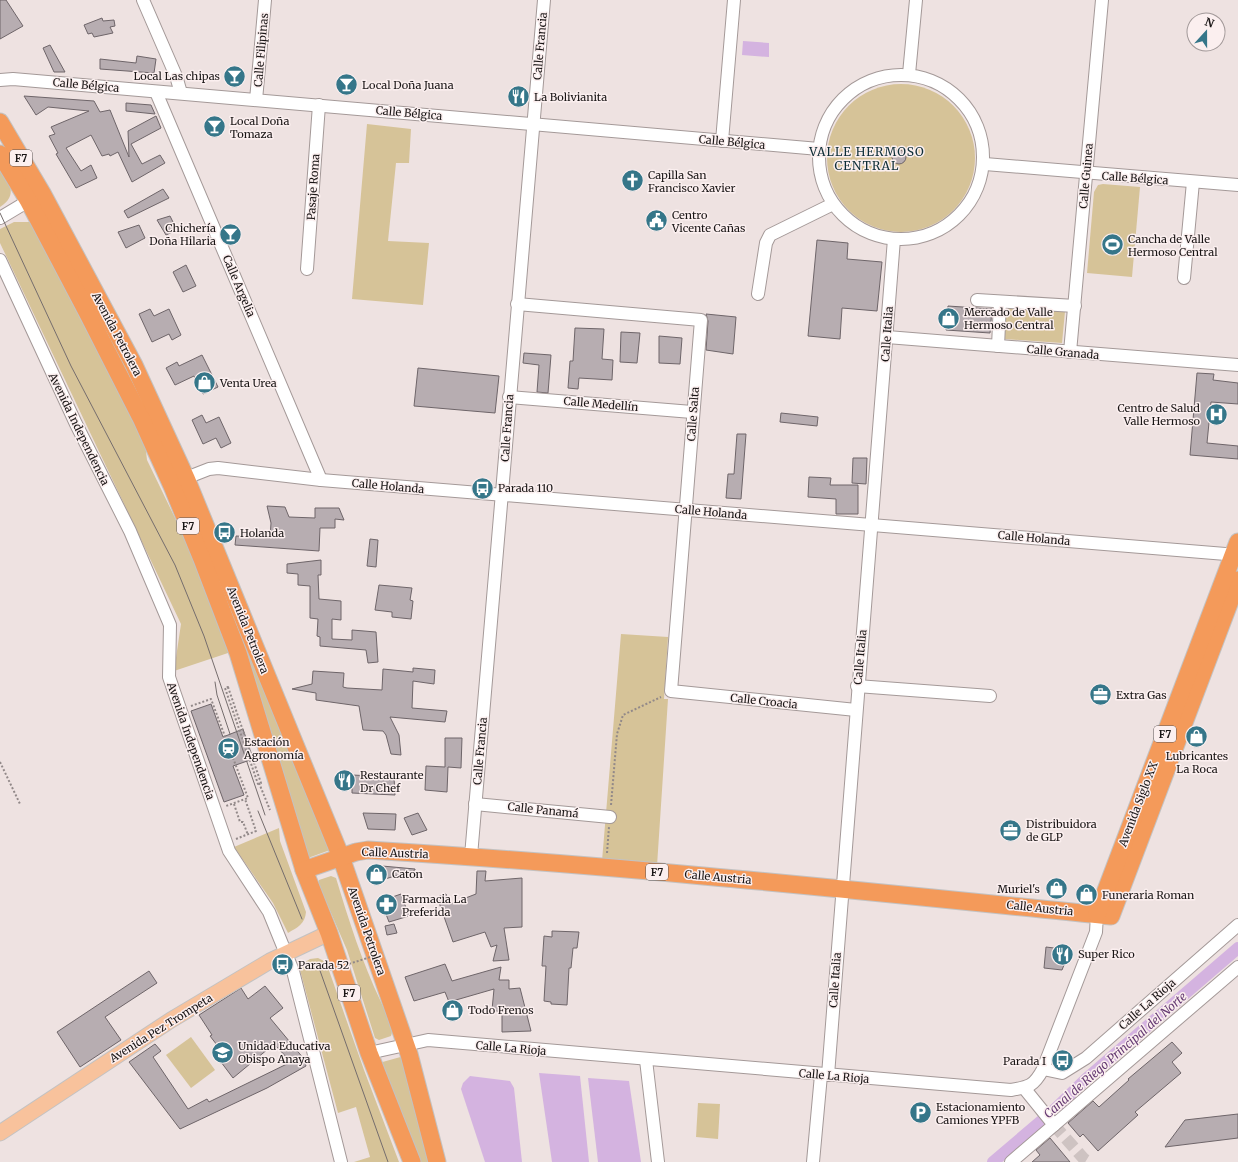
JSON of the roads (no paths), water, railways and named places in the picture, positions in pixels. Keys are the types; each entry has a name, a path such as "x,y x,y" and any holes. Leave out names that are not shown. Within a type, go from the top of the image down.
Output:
{"highway":[{"name":"Avenida Petrolera","path":"0,122 87,312 142,420 199,552 238,653 304,870 328,933 369,1053 412,1162"},
{"name":"Avenida Petrolera","path":"0,154 35,197 134,365 186,478 341,857 406,1044 437,1162"},
{"name":"Avenida Siglo XX","path":"1104,915 1181,709 1236,551"},
{"name":"Avenida Siglo XX","path":"1181,709 1238,580"},
{"name":"Calle Austria","path":"304,870 341,857 368,850 471,856 842,888 1104,915"}],"main road":[{"name":"Avenida Pez Trompeta","path":"0,1133 171,1020 270,961 328,933"}],"street":[{"path":"143,0 176,76 181,93"},
{"name":"Calle Filipinas","path":"256,100 265,0"},
{"name":"Calle Francia","path":"471,856 544,0"},
{"path":"722,141 734,0"},
{"path":"909,74 916,0"},
{"name":"Calle Guinea","path":"1070,352 1102,0"},
{"path":"909,74 932,80 954,94 972,114 982,138 985,164 978,187 969,202 958,215 940,229 916,238 894,239 874,235 860,228 847,219 833,204 820,170 818,149 831,111 857,86 880,77 909,74"},
{"name":"Calle Bélgica","path":"1,77 156,92 818,149"},
{"name":"Calle Argelia","path":"156,92 321,480"},
{"name":"Pasaje Roma","path":"307,269 319,105"},
{"name":"Calle Bélgica","path":"985,164 1087,174 1238,185"},
{"path":"1184,278 1193,182"},
{"path":"0,218 35,197"},
{"path":"758,294 766,243 770,235 833,204"},
{"name":"Calle Italia","path":"813,1162 824,1075 842,888 894,239"},
{"name":"Avenida Independencia","path":"0,260 76,424 130,531 170,625 169,677 229,851 269,912 293,971 341,1162"},
{"path":"977,300 1075,306"},
{"path":"998,346 1000,302"},
{"name":"Calle Salta","path":"517,304 701,320 692,412 686,510 671,691"},
{"name":"Calle Granada","path":"887,337 1238,365"},
{"name":"Calle Medellín","path":"509,397 692,412"},
{"name":"Calle Holanda","path":"186,478 209,469 218,468 321,480 502,496 871,525 1236,551"},
{"path":"857,686 990,696"},
{"name":"Calle Croacia","path":"671,691 856,710"},
{"name":"Calle Panamá","path":"475,804 610,817"},
{"name":"Avenida Siglo XX","path":"1043,1069 1104,915"},
{"name":"Calle La Rioja","path":"1043,1069 1062,1073 1086,1058 1238,925"},
{"path":"1011,1162 1052,1122 1238,966"},
{"name":"Calle La Rioja","path":"369,1053 428,1040 646,1060 1010,1090 1024,1088"},
{"path":"646,1060 658,1162"},
{"path":"1043,1069 1037,1081 1024,1088 1052,1122"}],"waterway":[{"name":"Canal de Riego Principal del Norte","path":"993,1162 1053,1111 1086,1079 1238,948"}],"tunnel":[{"path":"1054,1125 1084,1159 1089,1162"}],"tram line":[{"path":"0,213 71,366 175,565 204,636 265,815"},
{"path":"215,682 217,695 230,734"},
{"path":"258,811 302,919"},
{"path":"318,965 388,1162"}],"place":[{"name":"Local Las chipas","path":"235,76"},
{"name":"Local Doña Juana","path":"346,85"},
{"name":"La Bolivianita","path":"518,97"},
{"name":"Local Doña Tomaza","path":"214,127"},
{"name":"Capilla San Francisco Xavier","path":"632,181"},
{"name":"Centro Vicente Cañas","path":"657,221"},
{"name":"Chichería Doña Hilaria","path":"231,234"},
{"name":"Cancha de Valle Hermoso Central","path":"1113,245"},
{"name":"Mercado de Valle Hermoso Central","path":"948,318"},
{"name":"Venta Urea","path":"205,383"},
{"name":"Centro de Salud Valle Hermoso","path":"1216,414"},
{"name":"Parada 110","path":"482,488"},
{"name":"Holanda","path":"225,533"},
{"name":"Extra Gas","path":"1101,695"},
{"name":"Lubricantes La Roca","path":"1197,736"},
{"name":"Estación Agronomía","path":"228,748"},
{"name":"Restaurante Dr Chef","path":"345,781"},
{"name":"Distribuidora de GLP","path":"1010,830"},
{"name":"Caton","path":"376,874"},
{"name":"Muriel's","path":"1056,889"},
{"name":"Funeraria Roman","path":"1086,895"},
{"name":"Farmacia La Preferida","path":"387,905"},
{"name":"Super Rico","path":"1062,954"},
{"name":"Parada 52","path":"283,965"},
{"name":"Todo Frenos","path":"452,1010"},
{"name":"Unidad Educativa Obispo Anaya","path":"223,1052"},
{"name":"Parada I","path":"1062,1061"},
{"name":"Estacionamiento Camiones YPFB","path":"921,1113"}],"district":[{"name":"VALLE HERMOSO CENTRAL","path":"867,158"}]}
